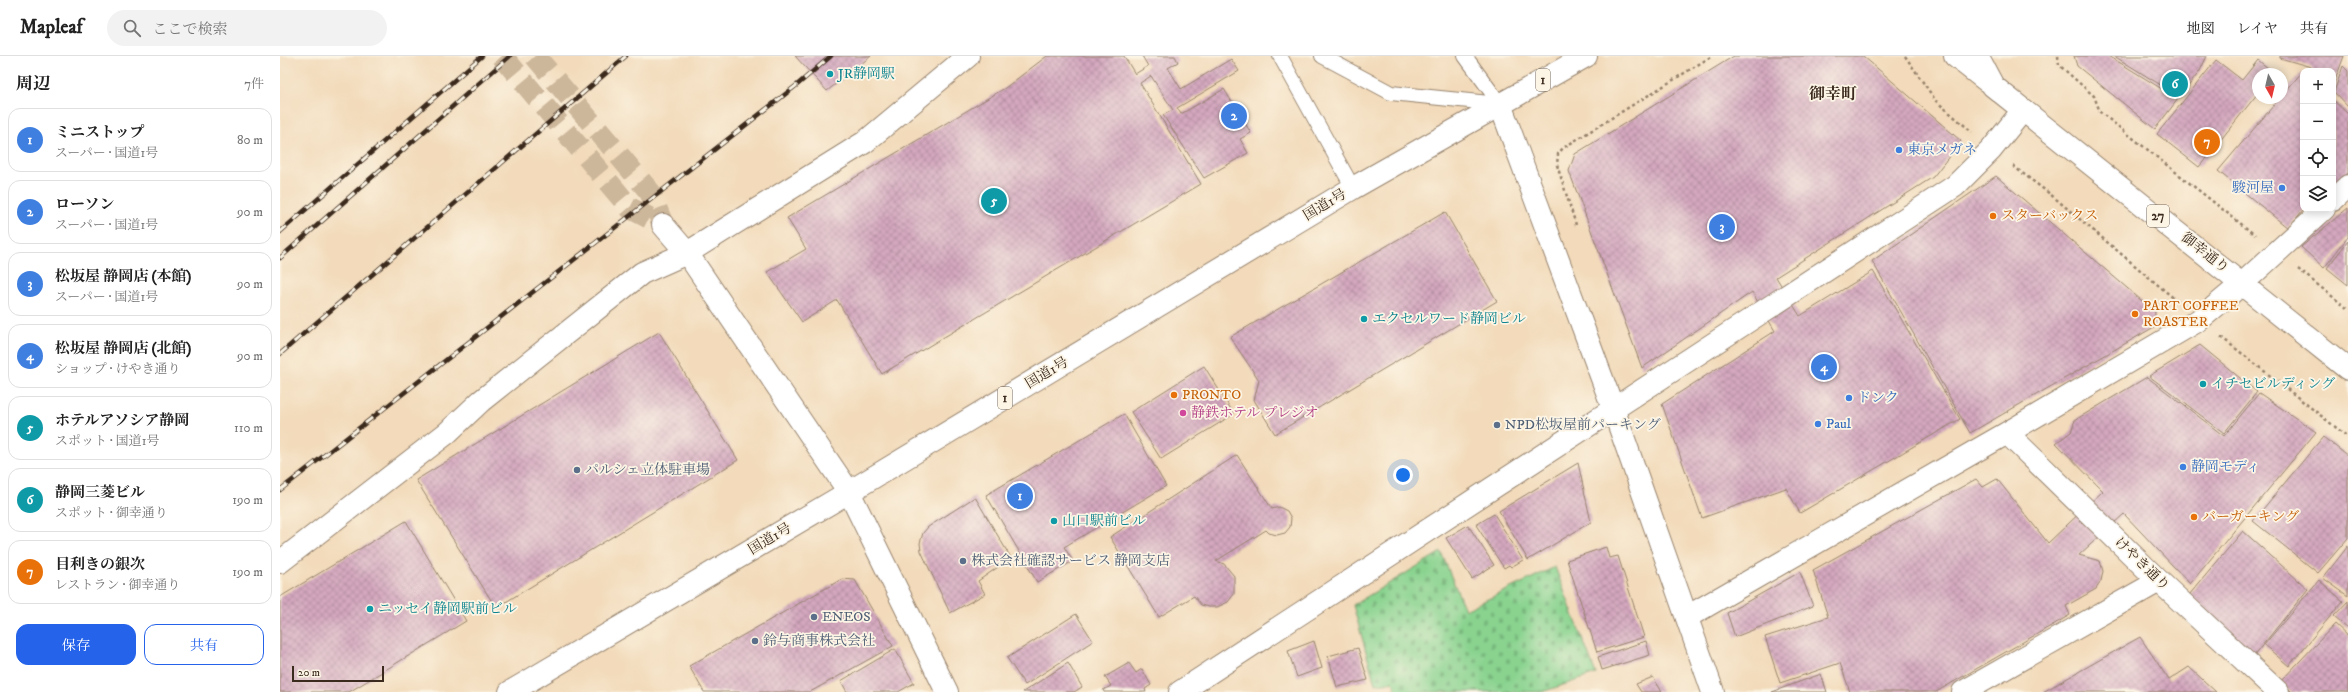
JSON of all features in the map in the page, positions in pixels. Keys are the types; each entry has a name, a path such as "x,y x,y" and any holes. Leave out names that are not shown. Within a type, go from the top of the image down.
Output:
{"main road":[{"path":"280,562 447,433 481,401 642,274 687,253 865,142 968,56"},
{"name":"国道1号","path":"510,692 849,492 1353,188 1586,56"},
{"name":"27","path":"1955,56 1993,86"},
{"name":"御幸通り","path":"1977,56 1993,86 2243,283 2348,369"},
{"path":"1500,104 1613,408 1713,692"},
{"path":"1180,692 1955,186 1991,150 2023,110"},
{"path":"2336,197 2348,186"},
{"path":"1687,617 2007,433 2199,320 2243,283 2321,212"},
{"path":"664,225 687,253 849,492 948,692"},
{"name":"けやき通り","path":"2007,433 2159,581 2278,692"},
{"path":"1963,692 2159,581"}],"lane":[{"path":"1280,56 1353,188"},
{"path":"1322,56 1391,93 1500,104"},
{"path":"1465,56 1500,104"}],"path":[{"path":"1577,226 1556,165 1558,154 1563,148 1712,56"},
{"path":"1905,56 1936,101 1991,150 2050,194 2199,320 2348,437"},
{"path":"2058,56 2059,65 2094,96 2100,112 2348,309"}],"green space":[{"path":"1441,552 1465,610 1555,567 1596,674 1542,692 1397,692 1393,682 1375,684 1353,605"}],"building":[{"name":"JR静岡駅","path":"795,56 871,56 827,91"},
{"path":"1047,56 1124,56 1135,74 1148,66 1142,56 1175,56 1178,62 1168,68 1181,89 1231,59 1239,71 1177,108 1181,114 1224,89 1251,133 1240,139 1248,153 1204,178 1163,115 1173,110 1151,76 1140,83 1201,184 882,374 837,300 802,322 767,272 806,249 787,218 1005,88"},
{"path":"1734,56 1863,56 1961,141 1933,177 1776,277 1800,316 1873,271 1960,419 1800,513 1786,488 1702,518 1662,404 1775,331 1752,292 1642,368 1569,171 1575,154"},
{"path":"2074,56 2109,56 2178,99 2155,129 2077,66"},
{"path":"2114,56 2207,56 2200,71 2180,97"},
{"path":"2280,56 2344,56 2336,78 2336,68 2312,68 2280,58"},
{"path":"2216,60 2242,80 2258,60 2268,68 2252,68 2252,101 2199,167 2157,134"},
{"path":"2343,66 2348,71 2348,107 2336,94 2336,86"},
{"path":"2300,74 2300,212 2301,212 2288,228 2218,171 2275,104 2288,104 2288,88"},
{"path":"2336,103 2348,114 2348,173 2336,186"},
{"path":"1996,176 2155,312 2154,327 1970,433 1872,261"},
{"path":"2348,208 2348,237 2324,268 2301,247"},
{"name":"エクセルワード静岡ビル","path":"1445,212 1497,301 1275,434 1254,400 1259,380 1230,337"},
{"path":"2348,241 2348,285 2327,268"},
{"name":"パルシェ立体駐車場","path":"659,332 738,460 496,608 416,480"},
{"name":"イチセビルディング","path":"2200,345 2257,392 2224,433 2149,376"},
{"name":"静鉄ホテル プレジオ","path":"1204,366 1234,414 1161,459 1131,412"},
{"path":"2147,377 2224,436 2259,393 2316,432 2190,584 2124,514 2079,555 2100,561 2103,571 2101,581 2096,589 2066,606 2070,615 1936,692 1850,692 1840,663 1780,683 1765,637 1828,617 1813,570 1976,479 1983,487 1997,479 2048,543 2103,491 2056,443 2071,432 2075,420"},
{"name":"山口駅前ビル","path":"1124,414 1166,486 1064,547 1073,561 1037,582 986,495"},
{"path":"2323,437 2348,456 2348,538 2318,573 2253,521"},
{"path":"1237,455 1272,509 1279,507 1287,511 1291,518 1290,527 1285,533 1277,535 1269,533 1266,530 1216,561 1224,564 1234,576 1234,594 1228,602 1217,607 1209,607 1201,605 1194,596 1159,617 1110,537"},
{"path":"1578,463 1591,522 1528,560 1499,511"},
{"path":"975,497 1011,558 978,581 985,594 950,613 921,551 920,543 923,533 928,527"},
{"path":"1494,514 1523,560 1511,567 1509,565 1504,568 1476,525"},
{"name":"ニッセイ静岡駅前ビル","path":"406,521 466,621 349,692 280,692 280,597"},
{"path":"1468,525 1494,565 1472,579 1446,538"},
{"path":"2243,531 2308,589 2253,657 2189,595"},
{"path":"2348,546 2348,596 2323,578"},
{"path":"1606,547 1609,558 1618,556 1644,637 1597,652 1567,560"},
{"path":"1800,572 1813,606 1735,637 1727,613"},
{"path":"842,579 855,580 893,646 810,692 704,692 689,666"},
{"path":"2319,580 2343,601 2289,666 2264,645"},
{"path":"2348,601 2348,628 2334,616"},
{"path":"1076,614 1093,641 1025,685 1007,658"},
{"path":"2335,624 2348,636 2348,692 2292,692 2281,681"},
{"path":"2140,637 2169,680 2189,667 2216,692 2043,692"},
{"path":"1314,641 1322,668 1297,677 1288,651"},
{"path":"1646,641 1650,655 1602,670 1598,657"},
{"path":"1358,648 1368,680 1337,687 1328,656"},
{"path":"895,649 914,683 898,692 847,692 841,681"},
{"path":"1068,663 1082,687 1074,692 1023,692"},
{"path":"1129,663 1136,673 1142,669 1151,685 1145,689 1146,692 1104,692 1103,690 1111,686 1105,677"},
{"path":"1821,674 1827,692 1772,692"},
{"path":"1653,677 1662,692 1641,692 1636,684"}],"tunnel":[{"path":"502,56 630,208 663,225 650,192 535,56"}],"railway":[{"path":"280,232 482,56"},
{"path":"280,258 510,56"},
{"path":"280,354 626,56"},
{"path":"280,490 797,85 831,56"}],"place":[{"name":"JR静岡駅","path":"830,74"},
{"name":"静岡三菱ビル","path":"2175,84"},
{"name":"ローソン","path":"1234,116"},
{"name":"目利きの銀次","path":"2207,142"},
{"name":"東京メガネ","path":"1899,150"},
{"name":"駿河屋","path":"2282,188"},
{"name":"ホテルアソシア静岡","path":"994,201"},
{"name":"スターバックス","path":"1993,216"},
{"name":"松坂屋 静岡店 (本館)","path":"1722,227"},
{"name":"PART COFFEE ROASTER","path":"2135,314"},
{"name":"エクセルワード静岡ビル","path":"1364,319"},
{"name":"松坂屋 静岡店 (北館)","path":"1824,367"},
{"name":"イチセビルディング","path":"2203,384"},
{"name":"PRONTO","path":"1174,395"},
{"name":"ドンク","path":"1849,398"},
{"name":"静鉄ホテル プレジオ","path":"1183,413"},
{"name":"Paul","path":"1818,424"},
{"name":"NPD松坂屋前パーキング","path":"1497,425"},
{"name":"静岡モディ","path":"2183,467"},
{"name":"パルシェ立体駐車場","path":"577,470"},
{"name":"ミニストップ","path":"1020,496"},
{"name":"バーガーキング","path":"2194,517"},
{"name":"山口駅前ビル","path":"1054,521"},
{"name":"株式会社確認サービス 静岡支店","path":"963,561"},
{"name":"ニッセイ静岡駅前ビル","path":"370,609"},
{"name":"ENEOS","path":"814,617"},
{"name":"鈴与商事株式会社","path":"755,641"}],"district":[{"name":"御幸町","path":"1833,94"}]}
